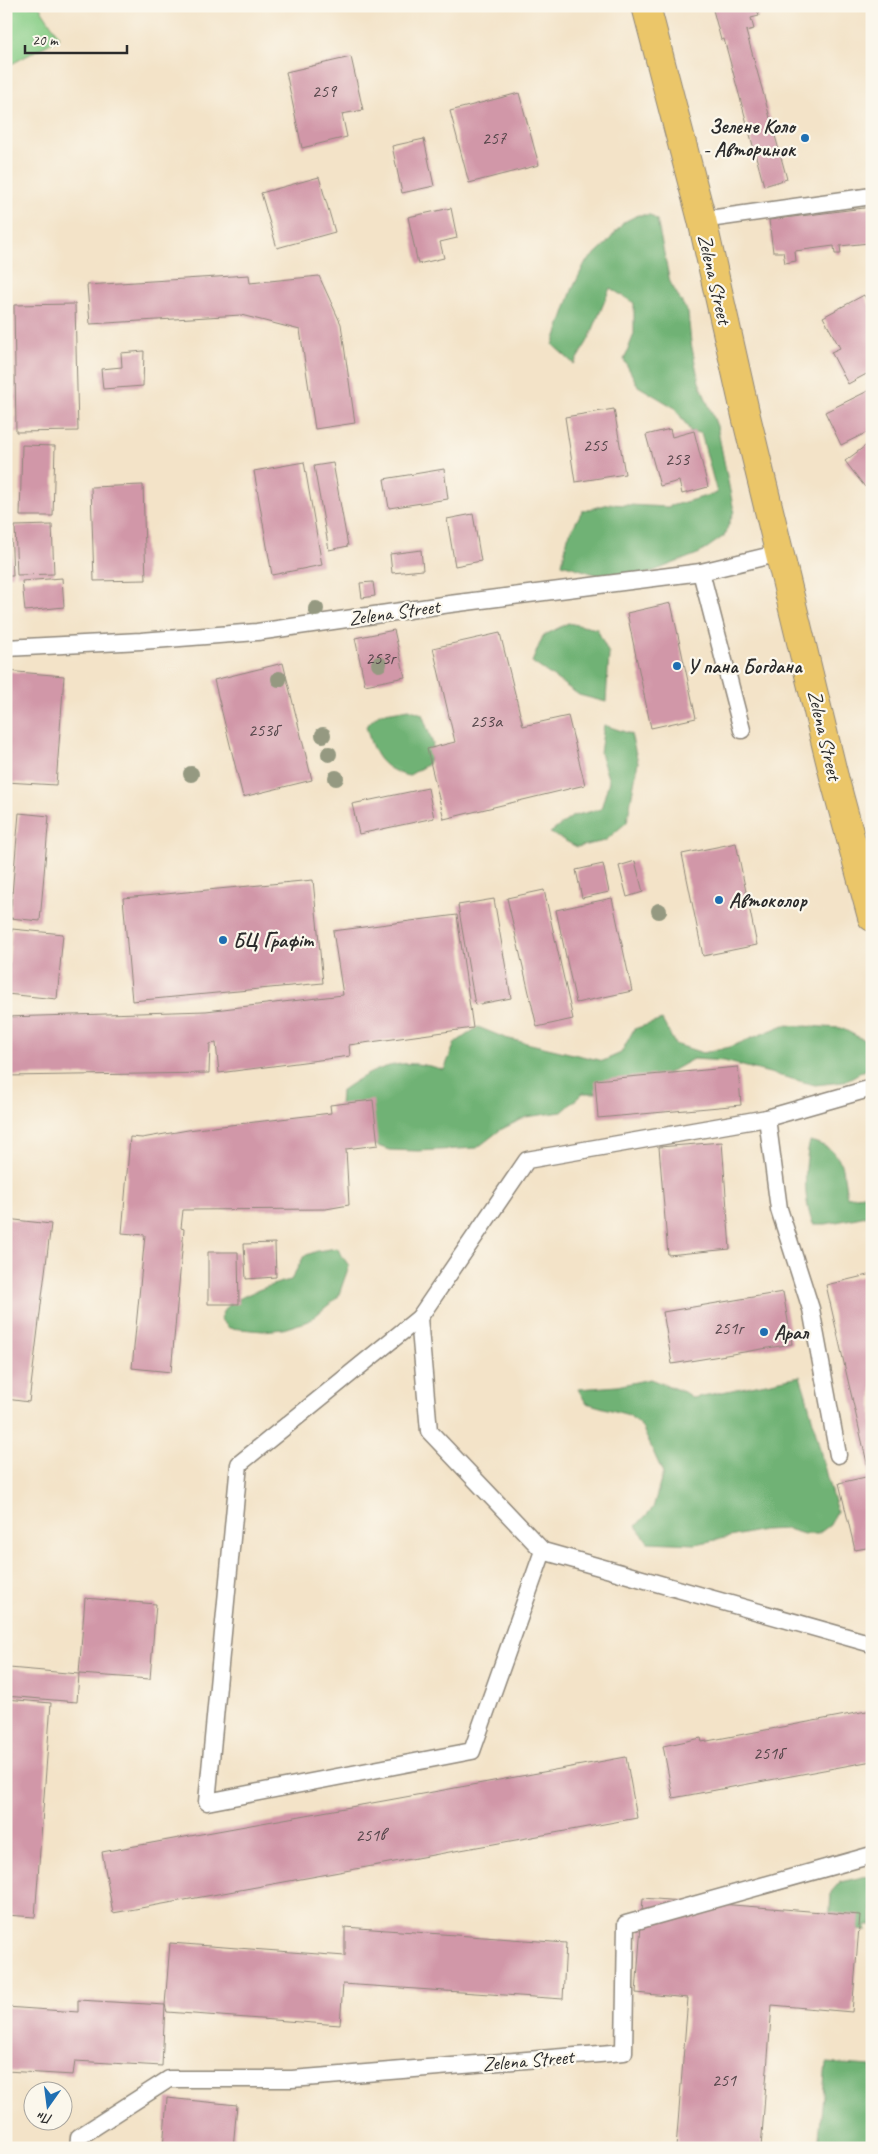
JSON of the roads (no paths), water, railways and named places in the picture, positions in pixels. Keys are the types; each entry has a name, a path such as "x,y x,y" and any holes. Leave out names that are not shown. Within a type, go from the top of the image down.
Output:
{"main road":[{"name":"Zelena Street","path":"646,6 702,220 834,777 872,917"}],"lane":[{"path":"702,220 872,196"},
{"name":"Zelena Street","path":"6,648 142,641 257,632 415,608 701,572 780,553"},
{"path":"701,572 742,730"},
{"path":"543,1551 472,1752 207,1802 239,1464 419,1318 527,1160 767,1118 872,1088"},
{"path":"767,1118 779,1209 811,1310 838,1456"},
{"path":"419,1318 429,1431 543,1551 872,1644"},
{"name":"Zelena Street","path":"78,2148 79,2136 169,2079 292,2079 624,2052 626,1924 872,1855"}],"place":[{"name":"Зелене Коло - Авторинок","path":"805,138"},
{"name":"У пана Богдана","path":"677,666"},
{"name":"Автоколор","path":"719,900"},
{"name":"БЦ Графіт","path":"223,940"},
{"name":"Арал","path":"764,1332"}]}
